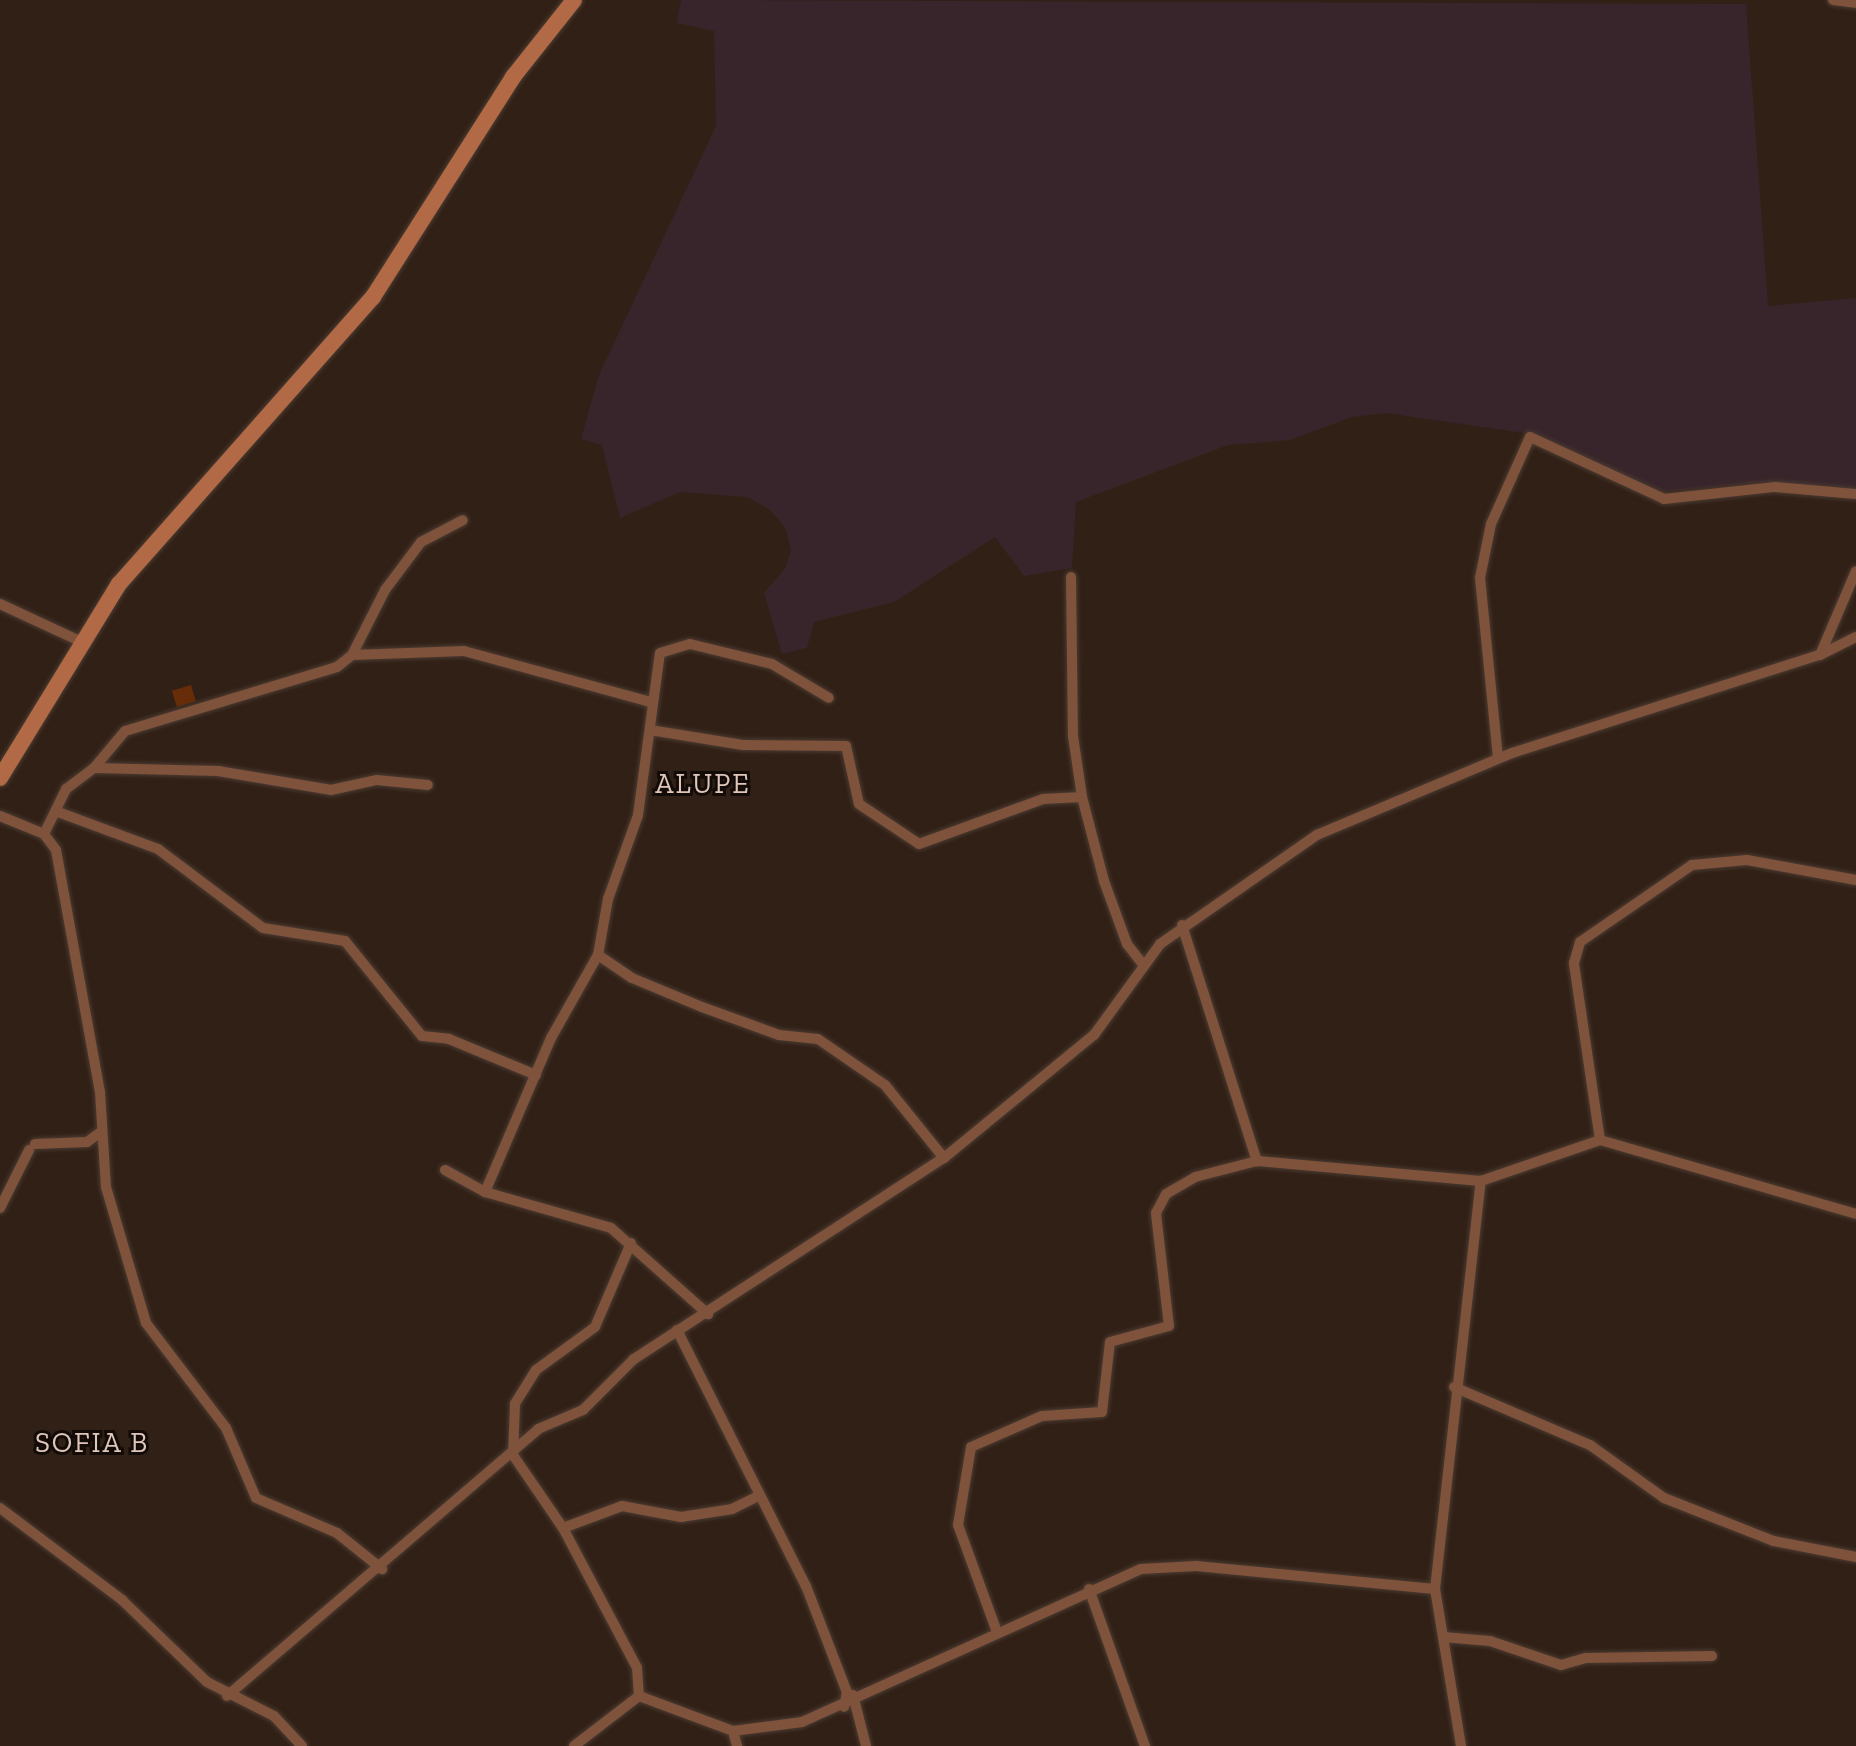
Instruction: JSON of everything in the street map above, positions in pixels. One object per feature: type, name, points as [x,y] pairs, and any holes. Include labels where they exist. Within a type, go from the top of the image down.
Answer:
[{"type":"street","points":[[0,778],[82,642],[161,530],[373,297],[513,77],[574,0]]},
{"type":"street","points":[[1833,0],[1856,3]]},
{"type":"street","points":[[1498,758],[1480,578],[1491,524],[1530,438],[1664,499],[1775,487],[1856,494]]},
{"type":"street","points":[[352,655],[385,590],[421,542],[463,520]]},
{"type":"street","points":[[1820,655],[1856,571]]},
{"type":"street","points":[[1071,577],[1073,736],[1082,797],[1111,901],[1141,962]]},
{"type":"street","points":[[0,604],[82,642]]},
{"type":"street","points":[[227,1696],[382,1569],[513,1455],[538,1429],[583,1410],[634,1359],[677,1330],[708,1314],[944,1158],[1094,1035],[1141,962],[1182,925],[1317,835],[1498,758],[1820,655],[1856,637]]},
{"type":"street","points":[[485,1192],[536,1075],[598,955],[608,899],[638,815],[650,730],[650,702],[660,653],[690,644],[772,664],[829,698]]},
{"type":"street","points":[[44,834],[58,812],[66,789],[94,768],[125,731],[311,679],[352,655],[464,651],[650,702]]},
{"type":"street","points":[[650,730],[743,745],[846,746],[859,804],[919,844],[930,835],[1044,799],[1082,797]]},
{"type":"street","points":[[94,768],[218,771],[331,790],[377,780],[428,785]]},
{"type":"street","points":[[58,812],[158,849],[263,928],[345,941],[422,1036],[449,1039],[536,1075]]},
{"type":"street","points":[[0,816],[44,834],[56,850],[72,923],[102,1153],[146,1323],[226,1428],[256,1498],[337,1533],[382,1569]]},
{"type":"street","points":[[1600,1140],[1574,963],[1580,942],[1692,865],[1746,860],[1856,880]]},
{"type":"street","points":[[1182,925],[1257,1161]]},
{"type":"street","points":[[598,955],[632,978],[702,1007],[779,1035],[818,1039],[885,1085],[944,1158]]},
{"type":"street","points":[[0,1208],[32,1147],[87,1142],[101,1132]]},
{"type":"street","points":[[997,1632],[958,1525],[971,1447],[1042,1416],[1102,1412],[1110,1342],[1169,1325],[1158,1203],[1195,1177],[1257,1161],[1481,1181],[1600,1140],[1856,1214]]},
{"type":"street","points":[[87,1142],[102,1153]]},
{"type":"street","points":[[445,1170],[485,1192],[597,1223],[631,1242],[708,1314]]},
{"type":"street","points":[[1461,1746],[1435,1589],[1454,1387],[1481,1181]]},
{"type":"street","points":[[631,1242],[595,1327],[537,1370],[514,1404],[513,1455],[563,1528],[637,1668],[639,1696]]},
{"type":"street","points":[[677,1330],[806,1586],[852,1695],[866,1746]]},
{"type":"street","points":[[1454,1387],[1590,1446],[1664,1497],[1774,1541],[1856,1557]]},
{"type":"street","points":[[563,1528],[622,1506],[681,1517],[732,1509],[759,1496]]},
{"type":"street","points":[[0,1508],[122,1600],[227,1696],[274,1716],[302,1746]]},
{"type":"street","points":[[639,1696],[733,1731],[802,1722],[844,1707],[852,1695],[1089,1589],[1141,1569],[1196,1566],[1435,1589]]},
{"type":"street","points":[[1089,1589],[1145,1746]]},
{"type":"street","points":[[1443,1637],[1490,1641],[1561,1665],[1586,1658],[1712,1656]]},
{"type":"street","points":[[574,1746],[639,1696]]},
{"type":"street","points":[[733,1731],[737,1746]]},
{"type":"shaded area","points":[[681,0],[1746,4],[1768,306],[1856,298],[1856,490],[1770,482],[1655,492],[1532,434],[1386,413],[1352,417],[1290,440],[1228,445],[1076,502],[1072,568],[1024,576],[995,537],[894,602],[814,622],[807,648],[782,654],[764,593],[786,567],[791,550],[785,527],[769,509],[747,497],[680,492],[620,518],[602,445],[581,439],[599,375],[716,126],[714,31],[677,23]]},
{"type":"building","points":[[191,685],[196,701],[177,707],[172,691]]},
{"type":"district","name":"ALUPE","points":[[703,784]]},
{"type":"district","name":"SOFIA B","points":[[92,1443]]}]
